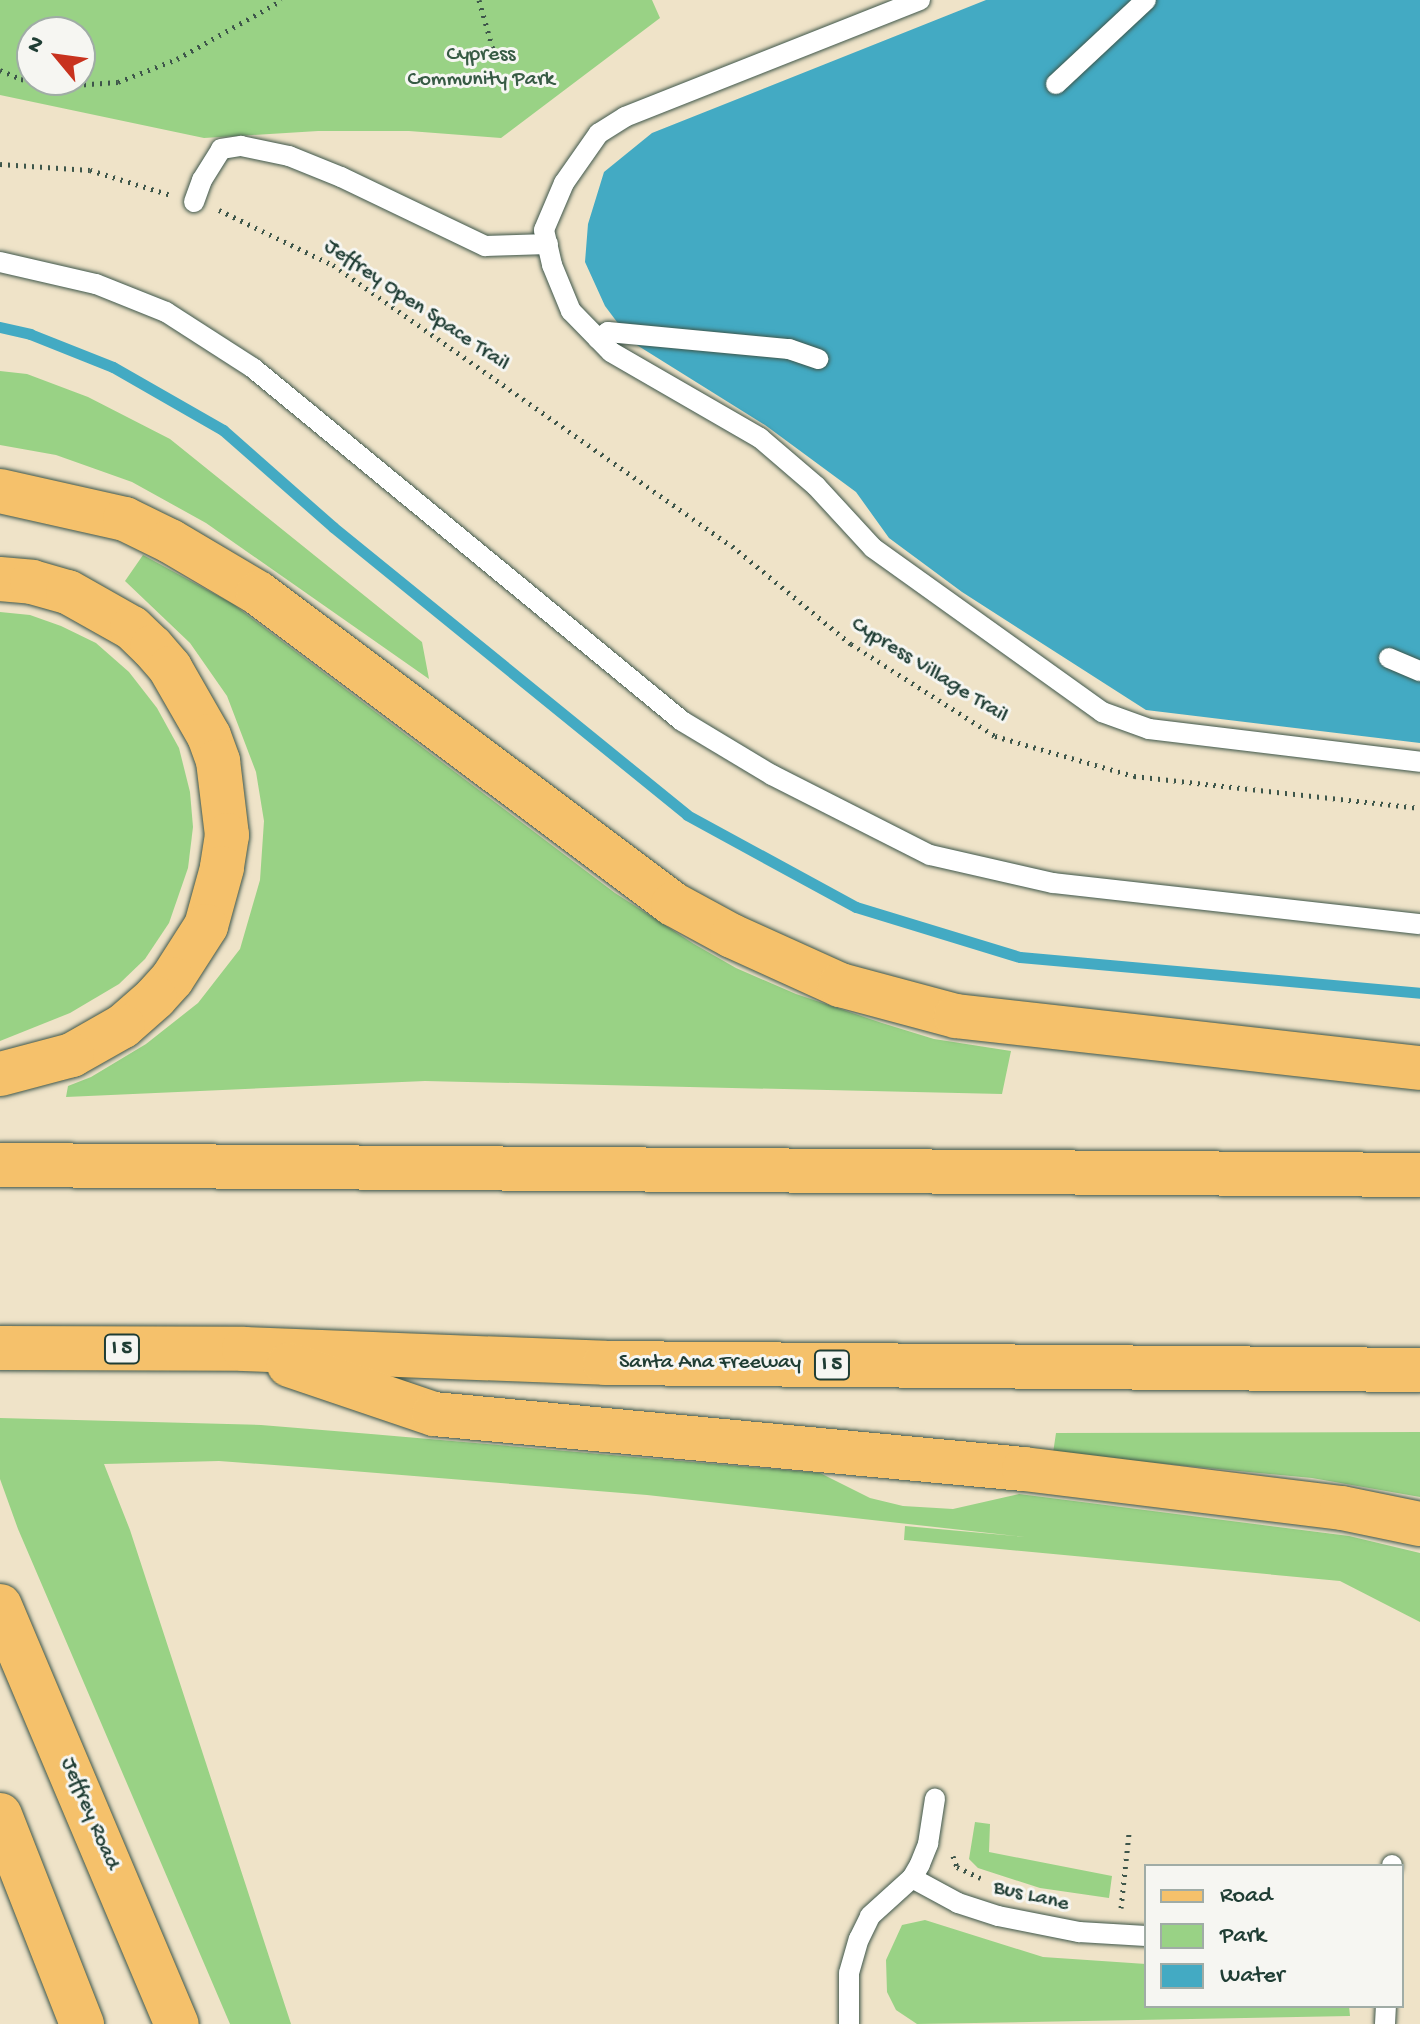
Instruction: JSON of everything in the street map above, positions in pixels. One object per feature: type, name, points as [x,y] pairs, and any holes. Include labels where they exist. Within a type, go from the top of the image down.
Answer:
[{"type":"main road","points":[[0,491],[125,519],[170,541],[258,593],[673,904],[732,936],[840,985],[956,1016],[1420,1068]]},
{"type":"main road","points":[[0,579],[32,582],[68,592],[132,628],[152,647],[170,668],[209,736],[218,761],[227,835],[222,868],[206,926],[172,979],[155,998],[123,1026],[72,1055],[0,1074]]},
{"type":"main road","points":[[0,1165],[1420,1175]]},
{"type":"main road","name":"Santa Ana Freeway","points":[[0,1348],[244,1349],[605,1363],[1420,1370]]},
{"type":"main road","points":[[244,1349],[434,1414],[1024,1469],[1342,1508],[1420,1524]]},
{"type":"main road","name":"Jeffrey Road","points":[[0,1606],[177,2024]]},
{"type":"main road","points":[[0,1815],[82,2024]]},
{"type":"lane","points":[[920,0],[625,117],[599,133],[564,183],[544,230],[571,311],[611,352],[760,438],[816,486],[873,548],[1102,712],[1149,729],[1420,762]]},
{"type":"lane","points":[[1056,84],[1146,0]]},
{"type":"lane","points":[[194,202],[202,180],[221,149],[241,146],[289,156],[341,177],[485,246],[548,244]]},
{"type":"lane","points":[[0,262],[96,284],[166,312],[253,368],[682,721],[772,775],[930,855],[1053,883],[1420,924]]},
{"type":"lane","points":[[598,339],[608,332],[789,349],[818,359]]},
{"type":"lane","points":[[1389,658],[1420,671]]},
{"type":"lane","points":[[849,2024],[849,1973],[859,1939],[870,1916],[912,1878],[928,1844],[935,1799]]},
{"type":"lane","name":"Bus Lane","points":[[912,1878],[958,1903],[1010,1920],[1079,1932],[1144,1936]]},
{"type":"path","points":[[0,70],[21,79],[60,86],[118,82],[177,59],[282,0]]},
{"type":"path","points":[[479,0],[494,53]]},
{"type":"path","name":"Jeffrey Open Space Trail","points":[[0,164],[90,170],[226,212],[333,265],[732,546]]},
{"type":"path","name":"Cypress Village Trail","points":[[732,546],[851,644],[995,736],[1134,776],[1420,808]]},
{"type":"path","points":[[1121,1909],[1129,1833]]},
{"type":"path","points":[[952,1854],[957,1867],[989,1882]]},
{"type":"path","points":[[1107,1907],[1134,1910]]},
{"type":"green space","name":"Cypress Community Park","points":[[0,0],[652,0],[660,18],[501,138],[409,131],[318,131],[204,138],[0,95]]},
{"type":"green space","points":[[0,371],[27,374],[88,397],[170,439],[422,642],[429,679],[206,523],[132,482],[56,455],[0,445]]},
{"type":"green space","points":[[143,555],[233,604],[615,893],[736,968],[796,994],[934,1039],[1011,1051],[1002,1094],[425,1081],[66,1097],[68,1086],[91,1077],[146,1044],[198,1003],[240,949],[260,880],[264,821],[256,772],[227,696],[190,643],[125,581]]},
{"type":"green space","points":[[0,612],[30,615],[61,626],[96,643],[129,672],[157,708],[179,748],[190,792],[193,827],[188,868],[169,923],[145,959],[119,984],[70,1013],[0,1041]]},
{"type":"green space","points":[[0,1418],[261,1425],[820,1473],[870,1498],[903,1506],[953,1509],[1019,1494],[1349,1536],[1420,1553],[1420,1622],[1340,1581],[904,1540],[905,1526],[1025,1537],[647,1495],[315,1468],[219,1461],[104,1464],[130,1530],[291,2024],[230,2024],[18,1529],[0,1479]]},
{"type":"green space","points":[[1420,1432],[1420,1497],[1312,1478],[1053,1453],[1056,1433]]},
{"type":"green space","points":[[975,1822],[990,1824],[989,1852],[1112,1876],[1109,1898],[1040,1888],[978,1868],[969,1859]]},
{"type":"green space","points":[[925,1920],[1043,1957],[1144,1964],[1144,2008],[1349,2008],[1350,2016],[917,2024],[896,2010],[887,1992],[886,1960],[902,1925]]},
{"type":"water","points":[[986,0],[1420,0],[1420,743],[1146,710],[962,592],[889,538],[856,492],[765,425],[632,342],[605,306],[585,262],[588,224],[604,172],[652,133]]},
{"type":"waterway","points":[[0,327],[30,334],[113,367],[223,430],[333,527],[687,815],[856,907],[1020,957],[1420,993]]}]
